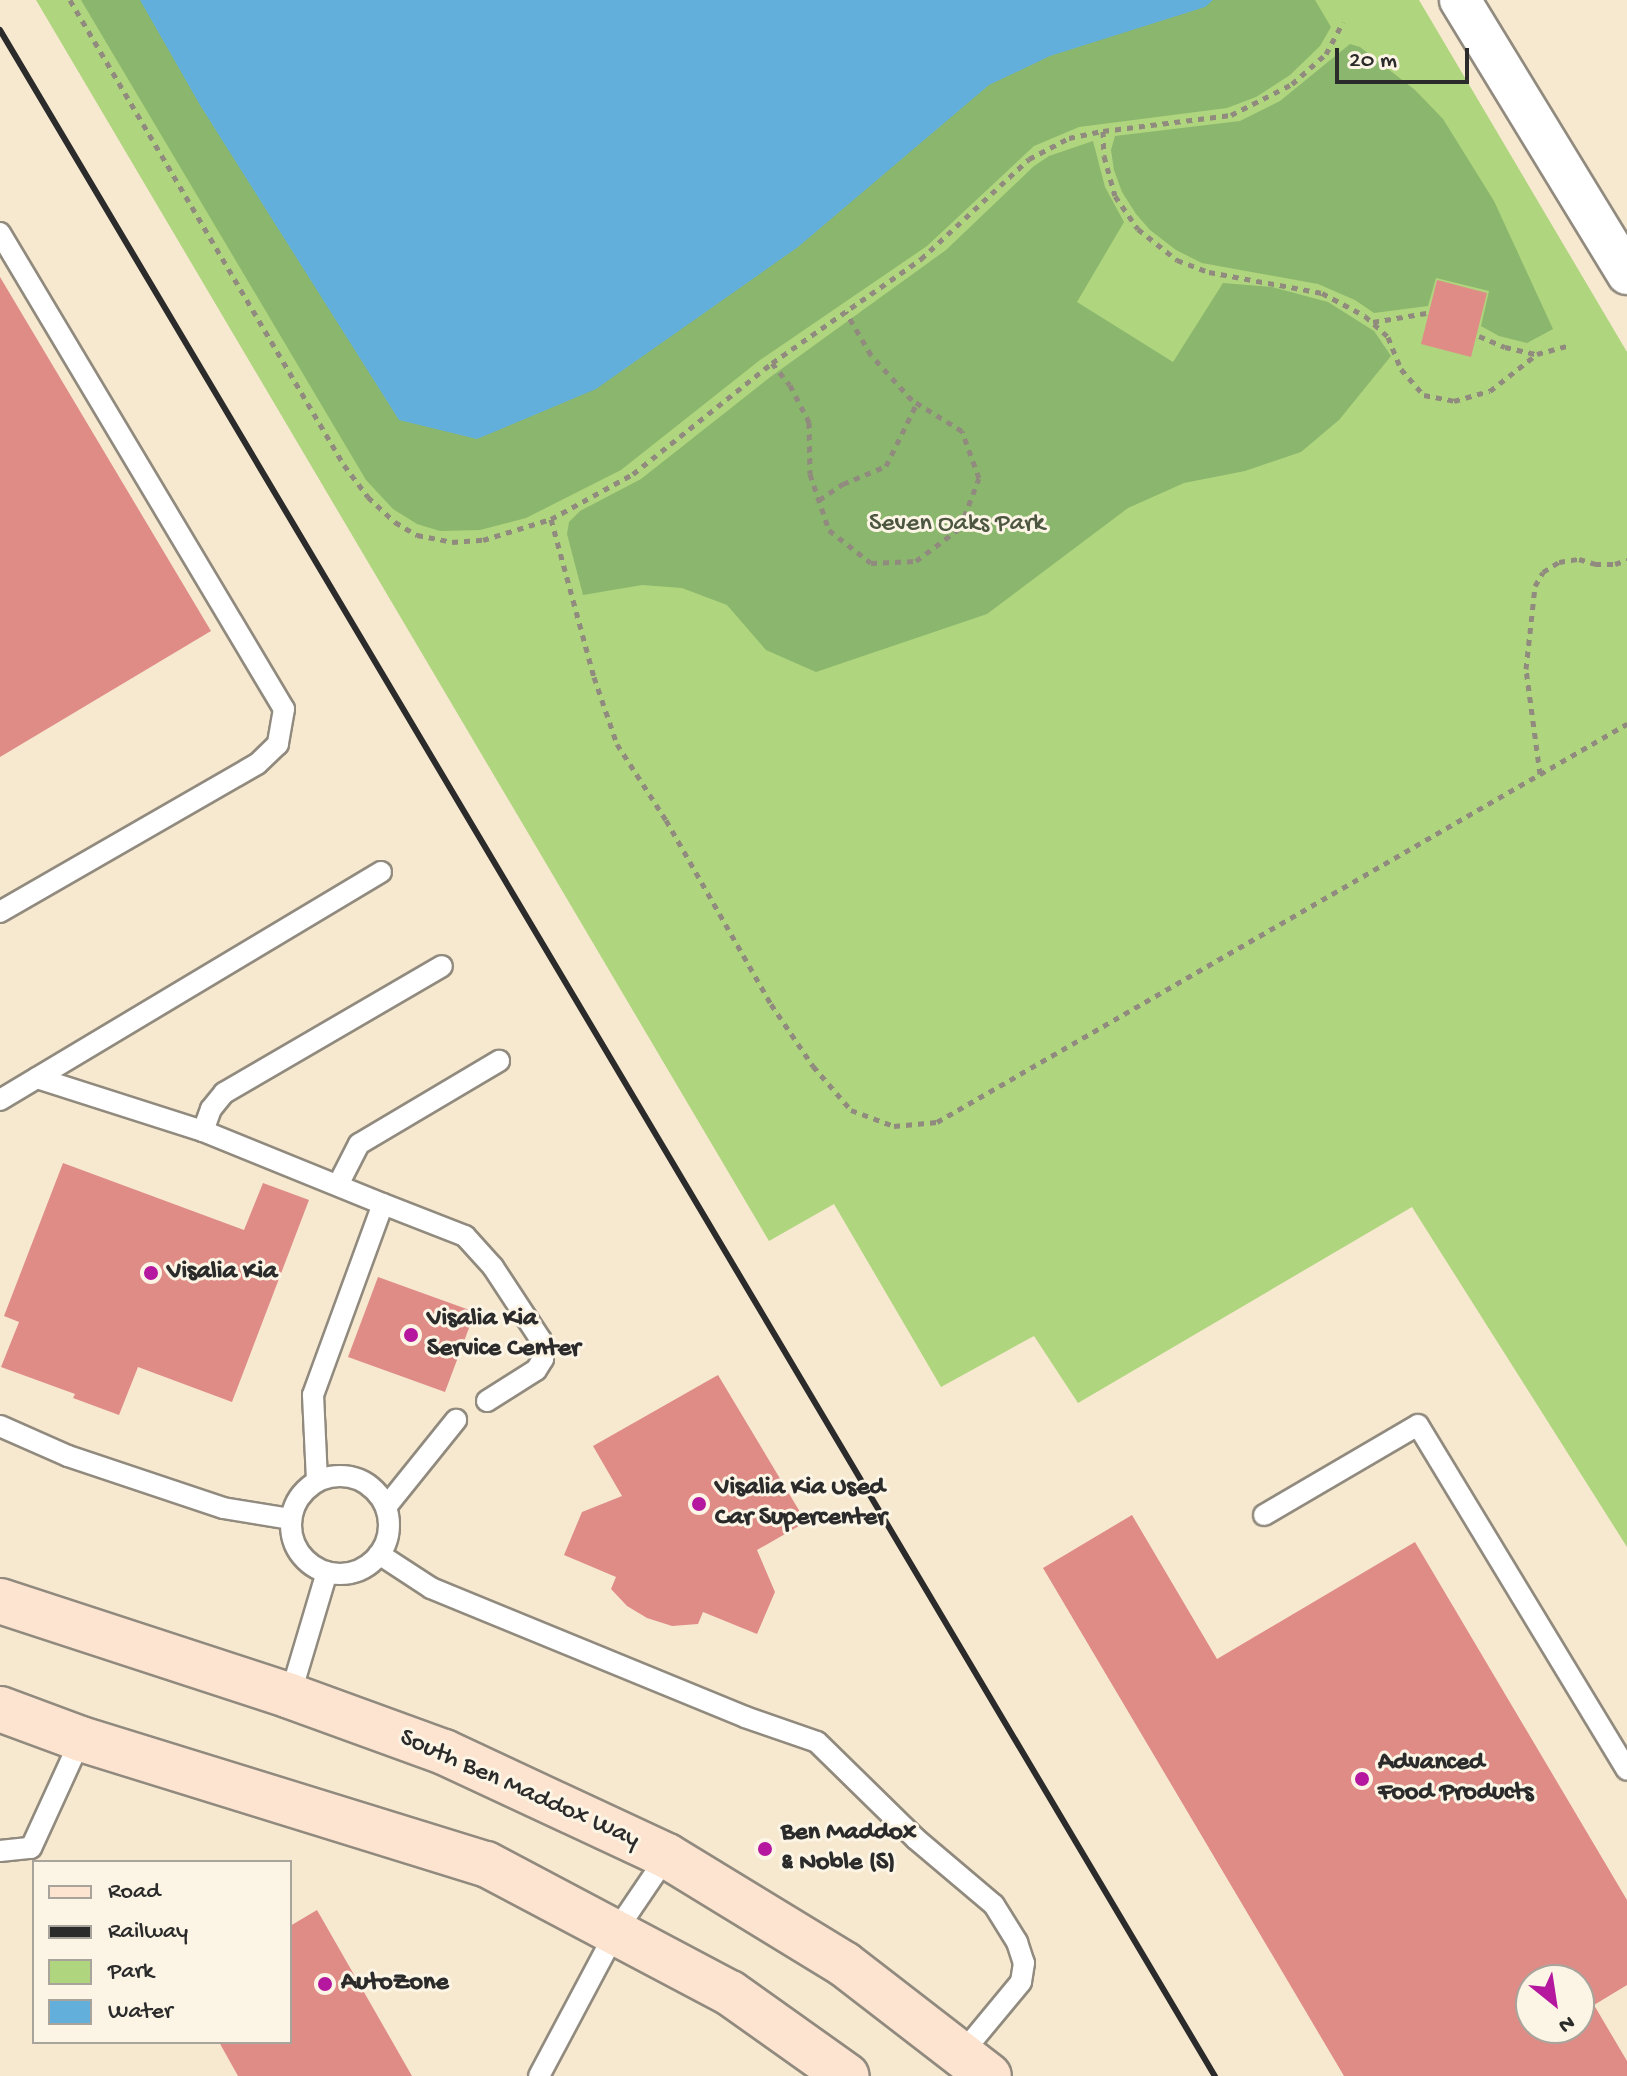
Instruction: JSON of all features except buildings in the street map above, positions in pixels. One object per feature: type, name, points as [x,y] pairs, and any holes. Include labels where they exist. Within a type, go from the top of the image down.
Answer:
[{"type":"main road","name":"South Ben Maddox Way","points":[[0,1601],[290,1696],[444,1752],[667,1856],[844,1964],[975,2064]]},
{"type":"main road","points":[[0,1709],[81,1739],[486,1864],[730,1993],[847,2076]]},
{"type":"street","points":[[1460,0],[1627,274]]},
{"type":"lane","points":[[0,233],[284,709],[278,744],[257,764],[0,912]]},
{"type":"lane","points":[[0,1100],[381,872]]},
{"type":"lane","points":[[203,1131],[211,1109],[224,1093],[442,966]]},
{"type":"lane","points":[[338,1185],[359,1144],[499,1061]]},
{"type":"lane","points":[[37,1078],[203,1131],[465,1236],[493,1267],[541,1340],[543,1359],[536,1370],[487,1401]]},
{"type":"lane","points":[[317,1480],[313,1395],[383,1204]]},
{"type":"lane","points":[[386,1507],[456,1420]]},
{"type":"lane","points":[[1264,1515],[1418,1425],[1627,1770]]},
{"type":"lane","points":[[0,1426],[68,1456],[223,1508],[291,1519]]},
{"type":"lane","points":[[333,1475],[350,1476],[378,1493],[386,1507],[390,1523],[379,1554],[368,1566],[353,1573],[327,1572],[307,1562],[297,1550],[291,1535],[295,1503],[317,1480],[333,1475]]},
{"type":"lane","points":[[379,1554],[431,1588],[745,1717],[817,1742],[916,1839],[994,1905],[1017,1942],[1024,1963],[1021,1982],[975,2064]]},
{"type":"lane","points":[[290,1696],[327,1572]]},
{"type":"lane","points":[[0,1851],[31,1848],[81,1739]]},
{"type":"lane","points":[[539,2076],[616,1931],[667,1856]]},
{"type":"path","points":[[70,0],[344,465],[368,497],[395,522],[417,535],[452,542],[483,540],[551,519],[633,474],[772,363],[921,259],[1029,159],[1069,138],[1231,115],[1292,84],[1326,54],[1343,22]]},
{"type":"path","points":[[1103,131],[1104,156],[1115,196],[1138,229],[1177,260],[1209,272],[1322,293],[1373,322],[1388,337],[1401,369],[1424,395],[1454,401],[1490,391],[1537,354],[1571,345]]},
{"type":"path","points":[[772,363],[790,385],[809,422],[810,474],[829,530],[871,563],[916,561],[960,528],[979,478],[962,431],[917,403],[871,355],[846,312]]},
{"type":"path","points":[[1373,322],[1426,313]]},
{"type":"path","points":[[1479,336],[1505,347],[1537,354]]},
{"type":"path","points":[[819,500],[843,484],[886,466],[917,403]]},
{"type":"path","points":[[551,519],[594,677],[617,744],[666,820],[771,1004],[813,1066],[851,1110],[894,1126],[937,1122],[1627,724]]},
{"type":"path","points":[[1540,774],[1538,736],[1526,669],[1535,586],[1543,572],[1559,562],[1579,559],[1595,564],[1615,564],[1627,560]]},
{"type":"green space","name":"Seven Oaks Park","points":[[36,0],[1419,0],[1627,352],[1627,1547],[1412,1207],[1078,1403],[1034,1336],[941,1387],[834,1204],[769,1241]]},
{"type":"green space","points":[[81,0],[1315,0],[1331,27],[1320,46],[1290,75],[1256,97],[1227,108],[1079,127],[1034,146],[927,246],[760,360],[621,470],[526,518],[480,530],[440,531],[417,524],[393,509],[366,480]]},
{"type":"green space","points":[[1350,44],[1360,47],[1415,90],[1443,119],[1494,201],[1553,329],[1527,343],[1499,336],[1481,326],[1489,291],[1436,278],[1428,306],[1374,313],[1355,300],[1318,284],[1202,263],[1176,250],[1150,230],[1136,214],[1122,192],[1114,170],[1111,150],[1115,136],[1240,121],[1280,101]]},
{"type":"green space","points":[[1093,141],[1105,187],[1124,222],[1077,302],[1173,362],[1223,283],[1272,287],[1328,302],[1374,331],[1391,356],[1339,420],[1301,452],[1245,471],[1184,483],[1128,508],[987,614],[816,672],[766,650],[727,605],[682,588],[642,585],[583,595],[567,534],[569,522],[580,511],[641,479],[769,378],[946,250],[1034,166],[1049,156]]},
{"type":"water","points":[[140,0],[1213,0],[1205,7],[1050,56],[989,85],[798,247],[596,389],[477,439],[399,420],[200,105]]},
{"type":"railway","points":[[0,30],[1215,2076]]},
{"type":"place","name":"Visalia Kia","points":[[151,1273]]},
{"type":"place","name":"Visalia Kia Service Center","points":[[411,1335]]},
{"type":"place","name":"Visalia Kia Used Car Supercenter","points":[[699,1504]]},
{"type":"place","name":"Advanced Food Products","points":[[1362,1779]]},
{"type":"place","name":"Ben Maddox & Noble (S)","points":[[765,1849]]},
{"type":"place","name":"AutoZone","points":[[325,1984]]}]
